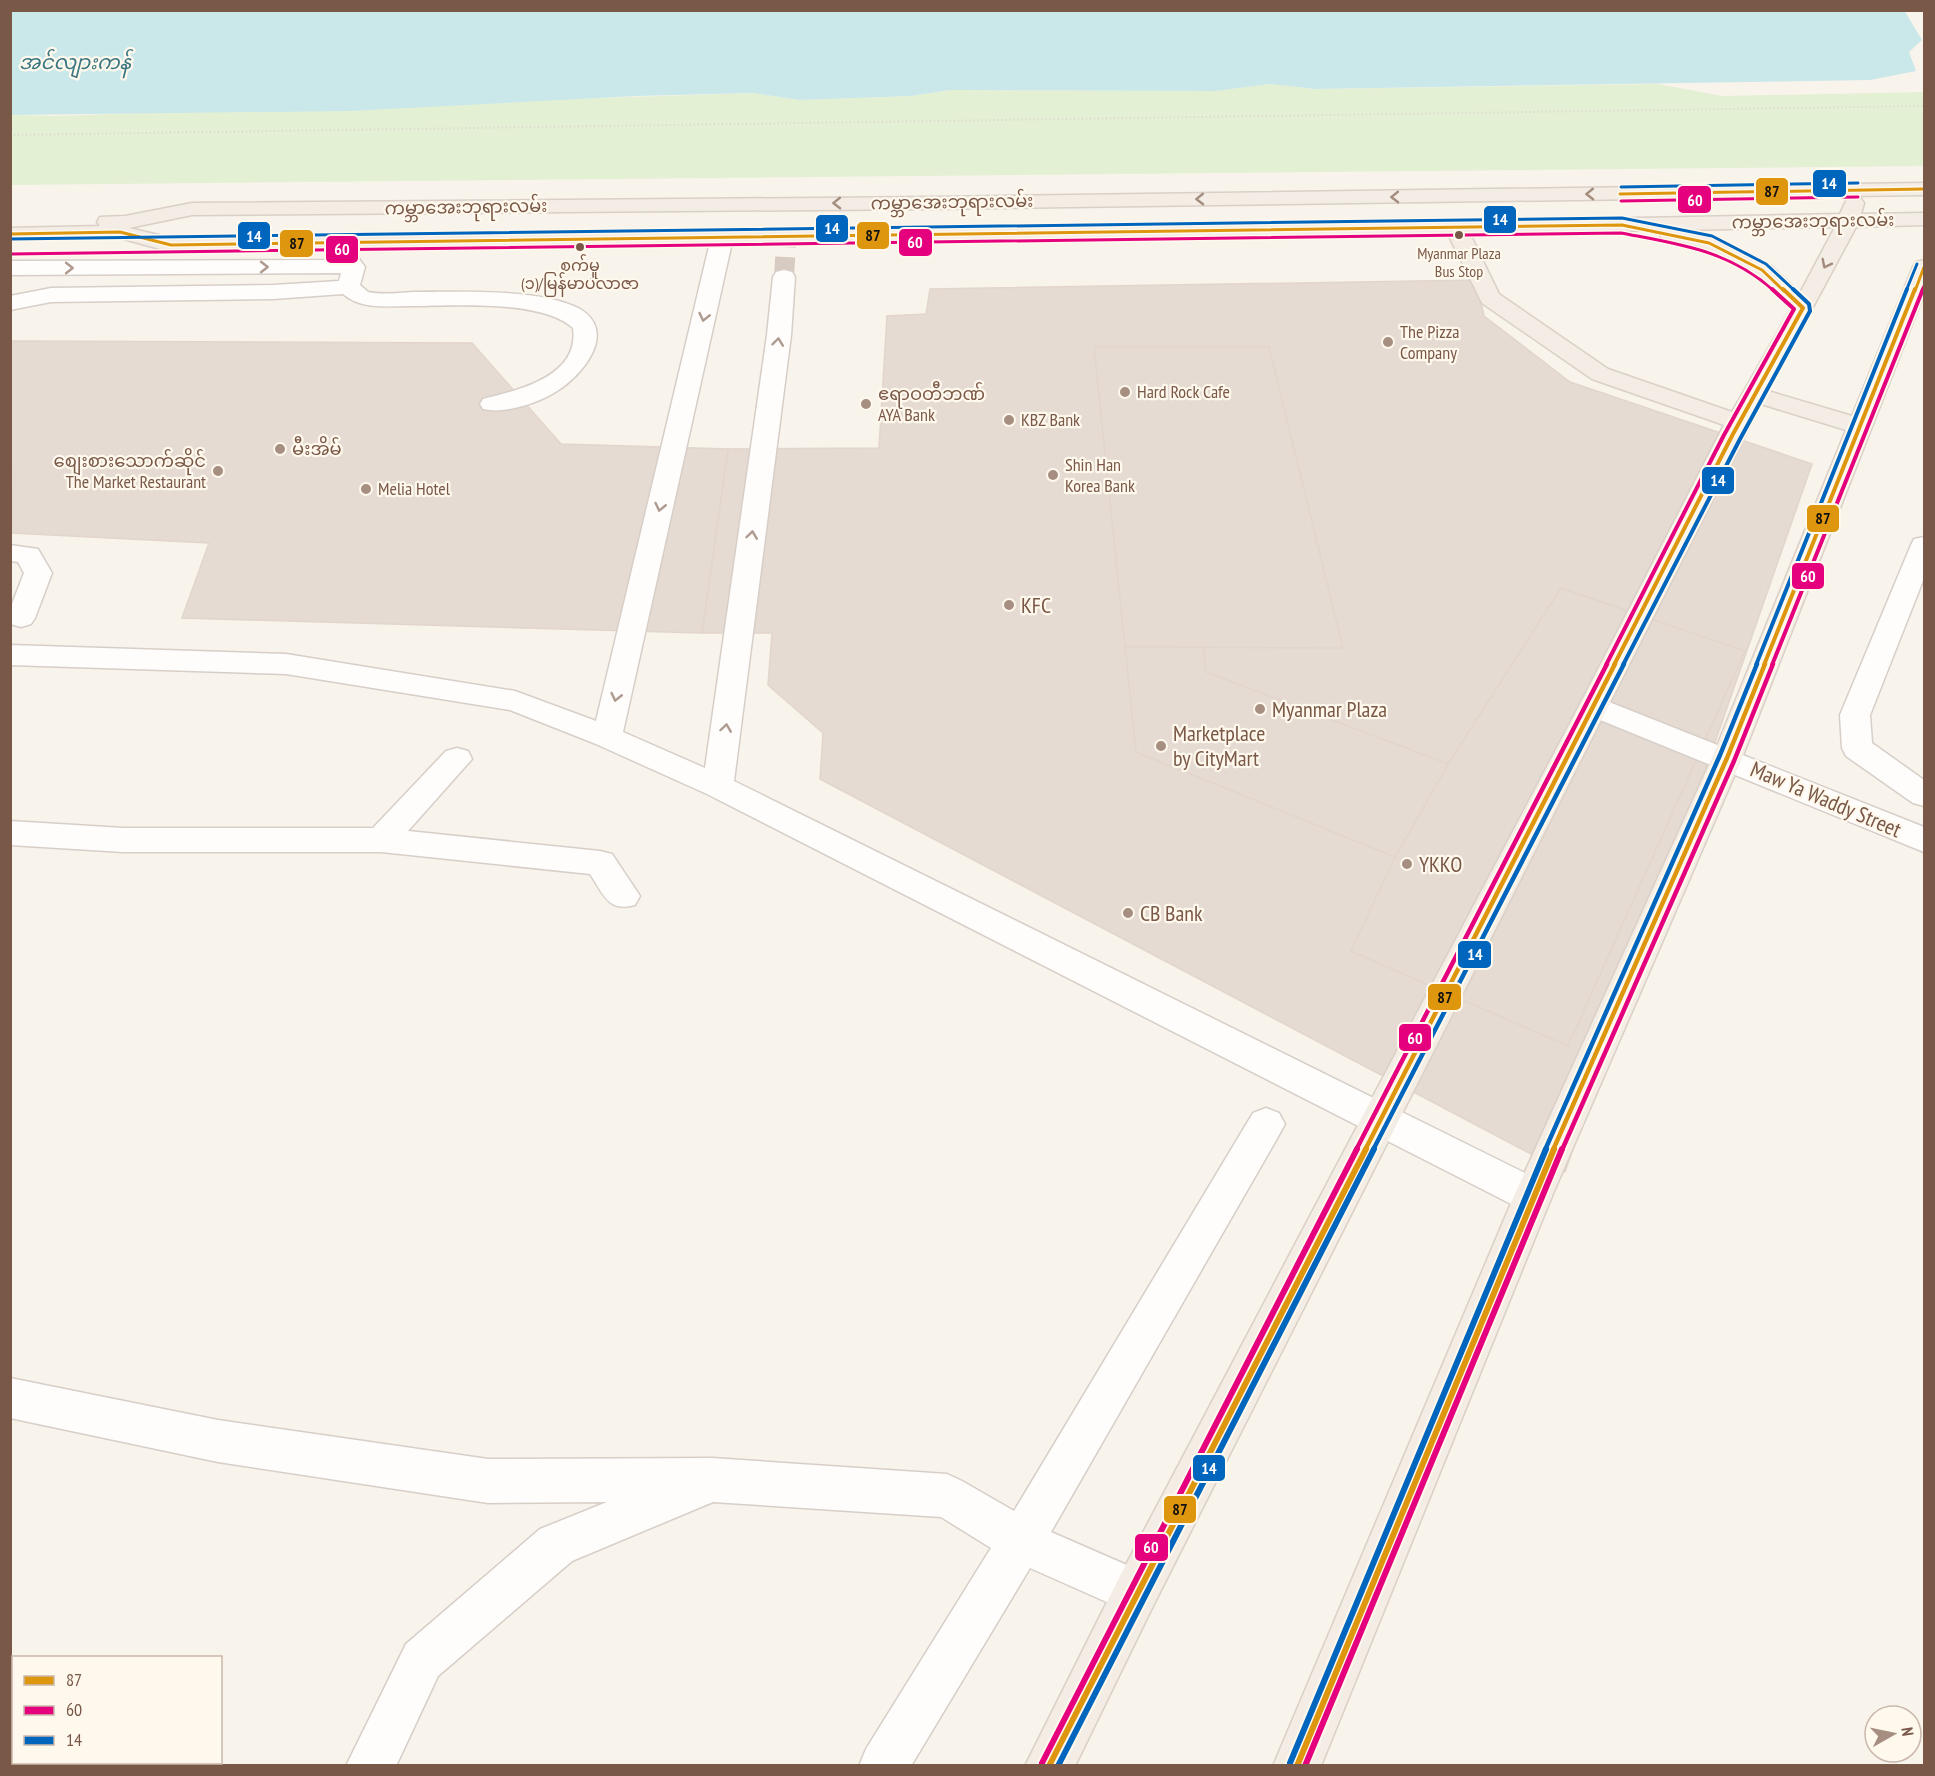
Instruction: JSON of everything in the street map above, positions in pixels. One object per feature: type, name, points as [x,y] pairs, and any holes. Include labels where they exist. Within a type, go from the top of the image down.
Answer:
[{"type":"main road","name":"ကမ္ဘာအေးဘုရားလမ်း","points":[[10,224],[125,222],[192,209],[932,203],[1924,189]]},
{"type":"main road","points":[[1049,1766],[1136,1592],[1746,408],[1803,308],[1849,220],[1858,190]]},
{"type":"main road","points":[[90,211],[192,209]]},
{"type":"main road","name":"ကမ္ဘာအေးဘုရားလမ်း","points":[[10,234],[120,232],[171,245],[336,243],[720,246],[787,240],[1924,219]]},
{"type":"main road","points":[[1622,225],[1709,243],[1762,270],[1803,308]]},
{"type":"main road","points":[[1456,228],[1490,298],[1600,374],[1746,408],[1861,427]]},
{"type":"main road","points":[[10,247],[171,245]]},
{"type":"main road","points":[[1297,1766],[1533,1196],[1727,758],[1924,267]]},
{"type":"street","points":[[336,243],[360,297],[374,300],[529,302],[563,311],[582,322],[586,329],[584,349],[556,382],[548,389],[523,398],[492,404]]},
{"type":"street","points":[[607,737],[720,246]]},
{"type":"street","points":[[10,268],[351,277]]},
{"type":"street","points":[[10,303],[51,296],[273,292],[351,277]]},
{"type":"street","points":[[718,786],[779,335],[784,277]]},
{"type":"street","points":[[1924,545],[1855,715],[1857,748],[1924,795]]},
{"type":"street","points":[[10,554],[28,555],[38,573],[21,618]]},
{"type":"street","points":[[10,655],[286,664],[515,701],[607,737],[718,786],[1533,1196]]},
{"type":"street","name":"Maw Ya Waddy Street","points":[[1594,706],[1727,758],[1924,840]]},
{"type":"street","points":[[381,840],[457,759]]},
{"type":"street","points":[[10,833],[123,840],[381,840],[600,863],[622,896]]},
{"type":"street","points":[[883,1766],[1021,1541],[1266,1124]]},
{"type":"street","points":[[10,1398],[218,1441],[488,1480],[712,1480],[947,1496],[1021,1541],[1136,1592]]},
{"type":"street","points":[[370,1766],[422,1660],[556,1545],[712,1480]]},
{"type":"path","points":[[10,135],[1924,106]]},
{"type":"green space","points":[[1270,84],[1315,89],[1658,84],[1722,96],[1924,92],[1924,166],[11,185],[11,115],[53,116],[753,93],[799,100],[911,96],[950,90],[1216,91]]},
{"type":"water","name":"အင်လျားကန်","points":[[35,10],[1904,10],[1922,40],[1909,52],[1916,71],[1870,80],[1315,89],[1270,84],[1216,91],[950,90],[911,96],[799,100],[753,93],[637,96],[350,111],[11,115],[11,12]]},
{"type":"building","name":"Myanmar Plaza","points":[[1476,280],[1484,316],[1570,382],[1812,464],[1565,1172],[820,779],[823,733],[768,685],[772,633],[702,633],[728,449],[879,448],[887,316],[926,314],[930,289]]},
{"type":"building","name":"Melia Hotel","points":[[10,341],[472,343],[561,444],[728,449],[702,633],[182,618],[209,543],[12,533]]},
{"type":"building","points":[[1094,347],[1269,347],[1343,648],[1125,647]]},
{"type":"building","points":[[1561,588],[1745,651],[1568,1046],[1351,951],[1395,857],[1448,764]]},
{"type":"building","points":[[1125,647],[1203,647],[1206,672],[1448,764],[1395,857],[1136,752]]},
{"type":"tunnel","points":[[784,277],[786,243]]},
{"type":"transit line","name":"14","points":[[1621,187],[1858,183]]},
{"type":"transit line","name":"87","points":[[1620,194],[1924,189]]},
{"type":"transit line","name":"60","points":[[1621,201],[1858,197]]},
{"type":"transit line","name":"14","points":[[10,239],[1622,218],[1712,236],[1766,264],[1809,304],[1810,311],[1706,504],[1058,1766]]},
{"type":"transit line","name":"87","points":[[10,234],[120,232],[171,245],[1622,225],[1709,243],[1762,270],[1803,308],[1733,434],[1049,1766]]},
{"type":"transit line","name":"60","points":[[10,254],[1621,233],[1706,250],[1758,276],[1794,309],[1690,499],[1528,820],[1042,1763]]},
{"type":"transit line","name":"14","points":[[1290,1763],[1526,1193],[1720,755],[1917,264]]},
{"type":"transit line","name":"87","points":[[1297,1766],[1533,1196],[1727,758],[1924,267]]},
{"type":"transit line","name":"60","points":[[1305,1766],[1540,1199],[1734,761],[1924,286]]},
{"type":"place","name":"Myanmar Plaza Bus Stop","points":[[1459,235]]},
{"type":"place","name":"စက်မှု (၁)/မြန်မာပလာဇာ","points":[[580,247]]},
{"type":"place","name":"The Pizza Company","points":[[1388,342]]},
{"type":"place","name":"Hard Rock Cafe","points":[[1125,392]]},
{"type":"place","name":"ဧရာဝတီဘဏ် AYA Bank","points":[[866,404]]},
{"type":"place","name":"KBZ Bank","points":[[1009,420]]},
{"type":"place","name":"မီးအိမ်","points":[[280,449]]},
{"type":"place","name":"စျေးစားသောက်ဆိုင် The Market Restaurant","points":[[218,471]]},
{"type":"place","name":"Shin Han Korea Bank","points":[[1053,475]]},
{"type":"place","name":"Melia Hotel","points":[[366,489]]},
{"type":"place","name":"KFC","points":[[1009,605]]},
{"type":"place","name":"Myanmar Plaza","points":[[1260,709]]},
{"type":"place","name":"Marketplace by CityMart","points":[[1161,746]]},
{"type":"place","name":"YKKO","points":[[1407,864]]},
{"type":"place","name":"CB Bank","points":[[1128,913]]}]
